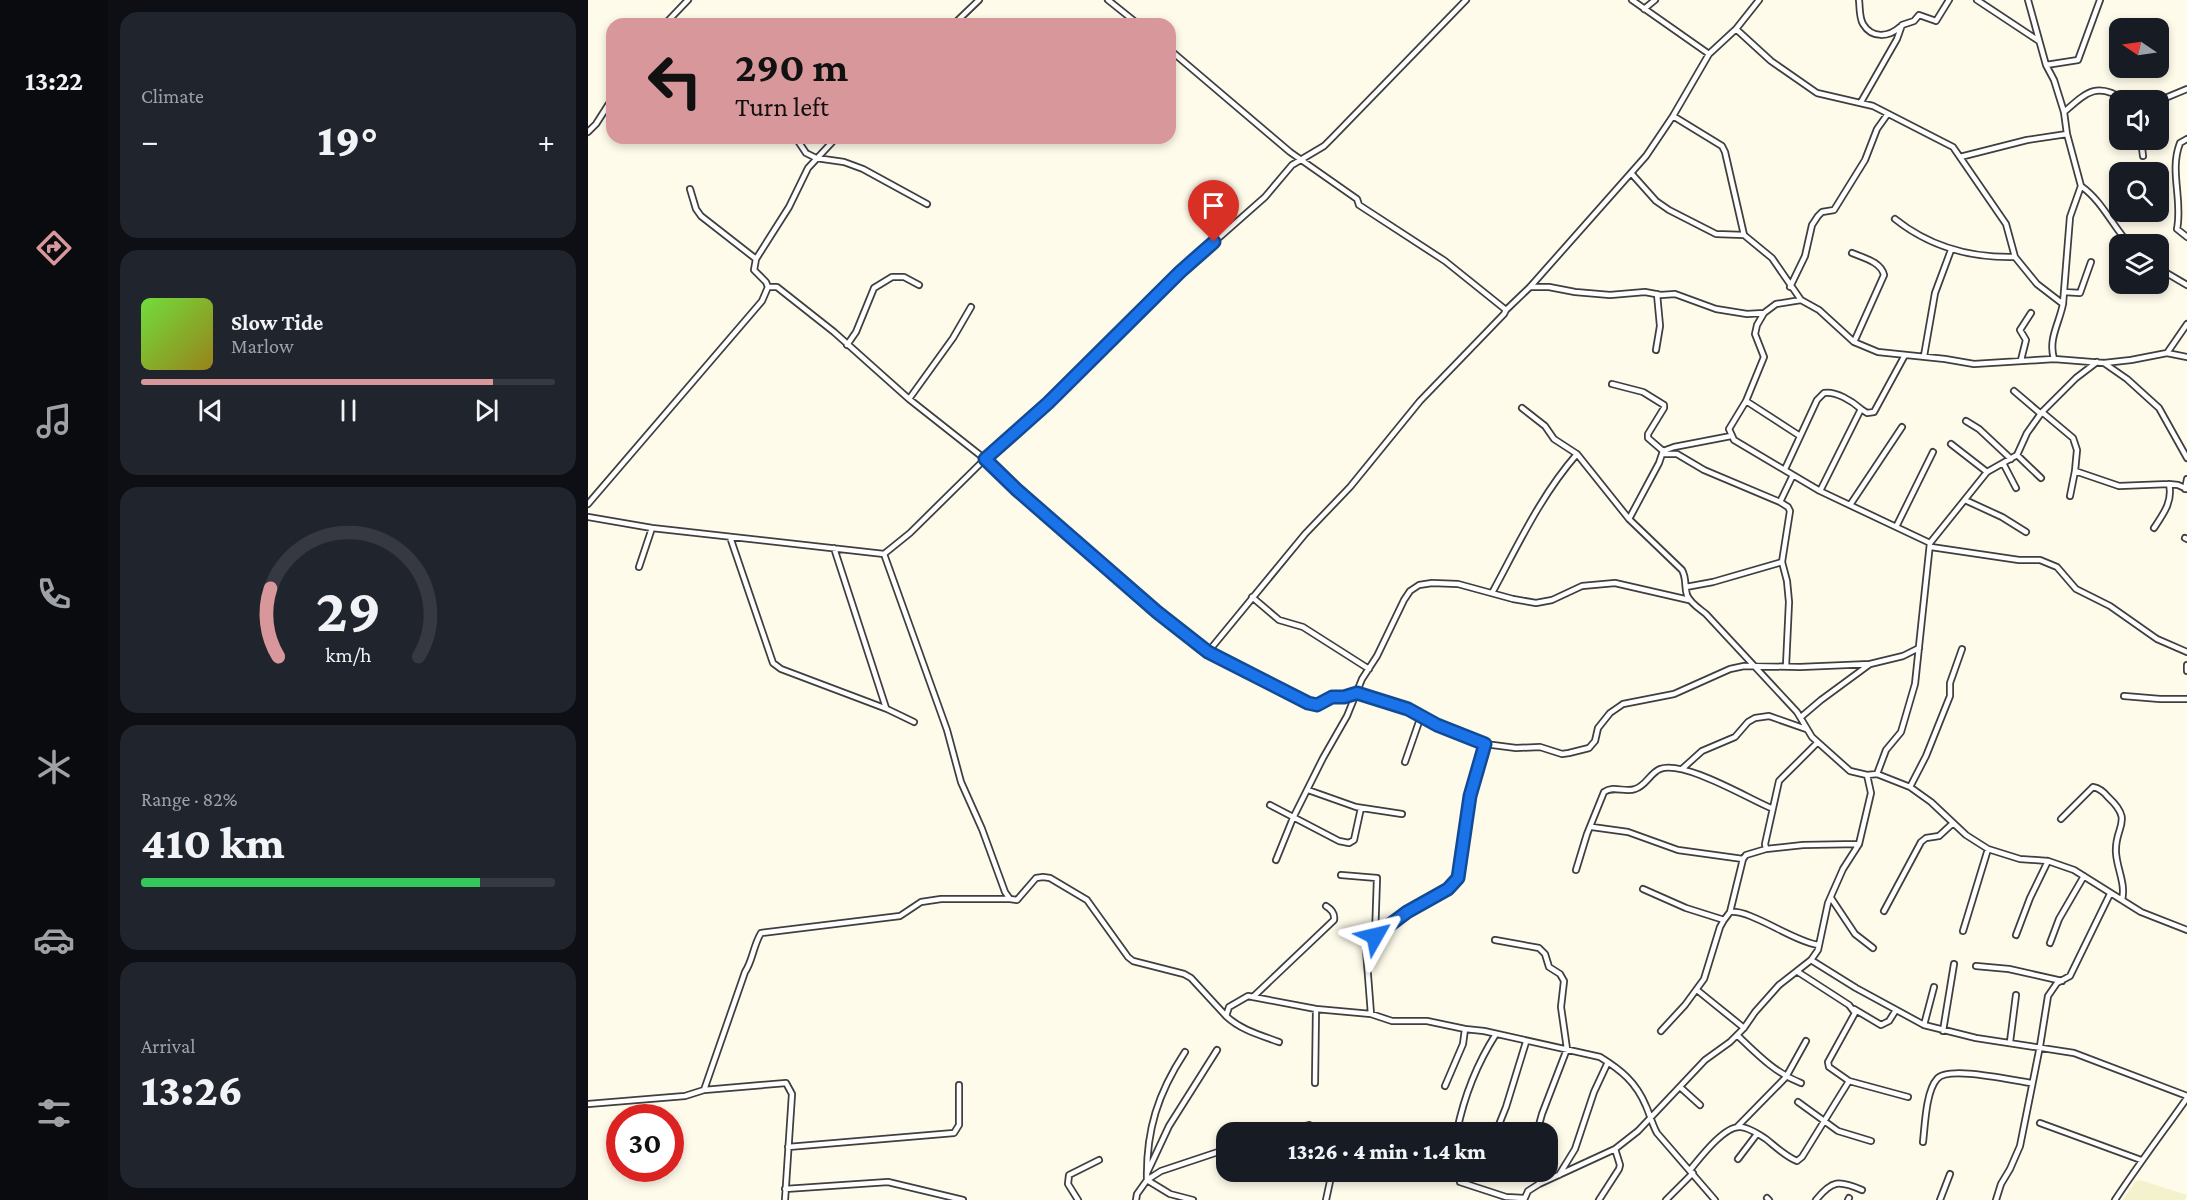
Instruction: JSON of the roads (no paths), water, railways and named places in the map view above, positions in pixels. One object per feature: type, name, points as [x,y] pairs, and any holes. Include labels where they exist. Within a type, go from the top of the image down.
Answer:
[{"type":"street","points":[[671,18],[688,0]]},
{"type":"street","points":[[960,18],[979,0]]},
{"type":"street","points":[[1108,0],[1130,18]]},
{"type":"street","points":[[588,517],[652,528],[884,554],[1048,403],[1180,272],[1265,197],[1292,165],[1324,146],[1466,0]]},
{"type":"street","points":[[1632,0],[1709,54]]},
{"type":"street","points":[[1644,9],[1655,0]]},
{"type":"street","points":[[1208,652],[1305,534],[1350,488],[1420,401],[1504,314],[1506,309],[1530,287],[1646,156],[1673,116],[1709,54],[1736,29],[1759,0]]},
{"type":"street","points":[[1859,0],[1863,24],[1876,34],[1887,36],[1893,34],[1902,25],[1914,21],[1919,15],[1936,21],[1949,0]]},
{"type":"street","points":[[1977,0],[2039,41]]},
{"type":"street","points":[[2028,0],[2046,65],[2054,80],[2064,112],[2067,134],[2081,186],[2070,216],[2064,292],[2060,318],[2052,342],[2054,359]]},
{"type":"street","points":[[2046,65],[2078,60],[2100,0]]},
{"type":"street","points":[[1861,102],[1897,39],[1902,25]]},
{"type":"street","points":[[1736,29],[1771,61],[1817,93],[1831,98],[1861,102],[1953,147],[2006,225],[2014,257],[2037,284],[2062,304]]},
{"type":"street","points":[[1176,55],[1302,159],[1357,199],[1359,205],[1445,261],[1506,309]]},
{"type":"street","points":[[2169,96],[2187,89]]},
{"type":"street","points":[[2064,112],[2086,92],[2092,90],[2109,93]]},
{"type":"street","points":[[588,132],[606,108]]},
{"type":"street","points":[[1790,287],[1805,256],[1812,225],[1822,212],[1834,210],[1845,194],[1865,160],[1877,129],[1887,115]]},
{"type":"street","points":[[1673,116],[1722,146],[1744,235]]},
{"type":"street","points":[[1960,157],[2027,140],[2067,134]]},
{"type":"street","points":[[2187,139],[2180,143],[2176,170],[2180,210],[2177,229],[2187,237]]},
{"type":"street","points":[[800,144],[806,153],[816,158],[844,162],[863,169],[927,204]]},
{"type":"street","points":[[588,504],[762,301],[768,287],[754,270],[756,259],[789,207],[808,168],[830,144]]},
{"type":"street","points":[[2142,150],[2143,156]]},
{"type":"street","points":[[1630,173],[1656,201],[1669,210],[1716,234],[1744,235],[1772,258],[1801,300],[1819,310],[1854,342],[1878,352],[1974,364],[2054,359],[2104,363],[2167,353],[2187,357]]},
{"type":"street","points":[[2081,186],[2094,196],[2121,234]]},
{"type":"street","points":[[690,189],[696,209],[701,216],[756,259]]},
{"type":"street","points":[[1895,219],[1912,232],[1951,250],[1990,258],[2014,257]]},
{"type":"street","points":[[1924,356],[1935,293],[1951,250]]},
{"type":"street","points":[[1852,252],[1876,264],[1884,271],[1854,342]]},
{"type":"street","points":[[2064,292],[2080,293],[2091,262]]},
{"type":"street","points":[[2169,274],[2187,285]]},
{"type":"street","points":[[847,345],[856,332],[874,288],[892,277],[904,277],[919,285]]},
{"type":"street","points":[[768,287],[777,287],[834,332],[909,399],[985,459],[1017,490],[1157,612],[1208,652],[1308,703],[1317,705],[1332,697],[1344,697],[1357,693],[1408,709],[1437,725],[1485,744],[1516,748],[1540,747],[1562,754],[1589,748],[1595,741],[1598,728],[1610,713],[1623,704],[1674,694],[1730,669],[1744,666],[1870,664],[1903,656],[1919,648]]},
{"type":"street","points":[[1530,287],[1549,287],[1610,296],[1645,292],[1675,294],[1716,309],[1746,314],[1764,313]]},
{"type":"street","points":[[1656,350],[1660,326],[1657,294]]},
{"type":"street","points":[[1731,436],[1729,429],[1746,401],[1764,357],[1755,334],[1757,325],[1764,313],[1776,304],[1801,300]]},
{"type":"street","points":[[909,399],[944,352],[971,307]]},
{"type":"street","points":[[2021,360],[2026,340],[2019,330],[2031,313]]},
{"type":"street","points":[[2167,353],[2187,324]]},
{"type":"street","points":[[1785,469],[1817,400],[1824,393],[1831,393],[1854,403],[1867,413],[1874,412],[1905,355]]},
{"type":"street","points":[[1877,774],[1886,750],[1899,737],[1916,684],[1930,545],[1987,472],[2017,455],[2028,433],[2042,413],[2076,378],[2097,362]]},
{"type":"street","points":[[2104,363],[2127,379],[2159,408],[2187,458]]},
{"type":"street","points":[[1612,384],[1643,392],[1664,405],[1648,434],[1648,438],[1663,453],[1677,454],[1704,470],[1788,507],[1790,511],[1782,562],[1789,602],[1786,666]]},
{"type":"street","points":[[2014,391],[2076,443],[2075,471],[2070,496]]},
{"type":"street","points":[[1746,401],[1800,436]]},
{"type":"street","points":[[1522,408],[1545,426],[1554,439],[1576,454],[1629,519],[1682,570],[1687,581],[1686,587],[1690,600],[1801,717],[1817,743],[1850,771],[1867,775],[1877,774],[1910,787],[1931,802],[1952,824],[1988,849],[2020,859],[2048,861],[2084,876],[2110,894],[2157,920],[2186,928]]},
{"type":"street","points":[[1820,491],[1862,409]]},
{"type":"street","points":[[1966,422],[1979,429],[2011,459]]},
{"type":"street","points":[[1850,506],[1902,427]]},
{"type":"street","points":[[1629,519],[1663,453],[1674,447],[1731,436],[1820,491],[1930,545],[2019,560],[2040,560],[2057,567],[2076,589],[2118,611],[2157,639],[2187,652]]},
{"type":"street","points":[[1951,444],[1987,472]]},
{"type":"street","points":[[1896,527],[1933,452]]},
{"type":"street","points":[[1492,593],[1521,535],[1543,499],[1576,454]]},
{"type":"street","points":[[2017,455],[2041,478]]},
{"type":"street","points":[[2003,463],[2016,488]]},
{"type":"street","points":[[2075,471],[2119,486],[2169,484],[2186,489],[2187,478]]},
{"type":"street","points":[[1780,502],[1793,475]]},
{"type":"street","points":[[2154,528],[2171,495],[2169,484]]},
{"type":"street","points":[[1965,500],[2026,532]]},
{"type":"street","points":[[639,567],[652,528]]},
{"type":"street","points":[[730,537],[773,663],[781,669],[914,722]]},
{"type":"street","points":[[834,548],[886,709]]},
{"type":"street","points":[[884,554],[947,730],[961,782],[982,829],[1005,892],[1010,899]]},
{"type":"street","points":[[1686,587],[1713,582],[1782,562]]},
{"type":"street","points":[[1276,860],[1293,818],[1328,748],[1347,716],[1362,679],[1404,600],[1410,591],[1419,585],[1458,584],[1524,601],[1545,602],[1582,586],[1615,583],[1690,600]]},
{"type":"street","points":[[1252,597],[1279,621],[1303,627],[1369,669]]},
{"type":"street","points":[[1910,787],[1922,766],[1950,696],[1950,683],[1962,649]]},
{"type":"street","points":[[1801,717],[1870,664]]},
{"type":"street","points":[[2187,665],[2187,671]]},
{"type":"street","points":[[2124,696],[2187,699]]},
{"type":"street","points":[[1405,762],[1421,716]]},
{"type":"street","points":[[1682,769],[1702,751],[1735,736],[1755,718],[1768,717],[1807,730]]},
{"type":"street","points":[[1766,849],[1772,808],[1781,777],[1817,743]]},
{"type":"street","points":[[1371,1014],[1367,944],[1407,912],[1448,889],[1458,878],[1470,796],[1485,744]]},
{"type":"street","points":[[1576,870],[1587,834],[1607,790],[1635,789],[1660,769],[1671,767],[1698,774],[1772,808]]},
{"type":"street","points":[[1460,1182],[1506,1197],[1524,1199],[1528,1191],[1539,1184],[1615,1149],[1650,1120],[1705,1060],[1744,1028],[1779,985],[1811,960],[1820,945],[1824,914],[1843,869],[1859,844],[1871,793],[1867,775]]},
{"type":"street","points":[[2061,819],[2093,787],[2097,787],[2114,802],[2123,819],[2116,849],[2124,891],[2122,900]]},
{"type":"street","points":[[1308,790],[1338,802],[1402,814]]},
{"type":"street","points":[[1270,805],[1339,841],[1349,843],[1354,840],[1362,808]]},
{"type":"street","points":[[1884,911],[1921,842],[1926,838],[1940,836],[1952,824]]},
{"type":"street","points":[[1592,827],[1628,832],[1678,850],[1743,859]]},
{"type":"street","points":[[1661,1031],[1704,979],[1720,927],[1730,912],[1743,859],[1746,855],[1766,849],[1803,844],[1859,844]]},
{"type":"street","points":[[1963,931],[1988,849]]},
{"type":"street","points":[[2016,935],[2030,898],[2048,861]]},
{"type":"street","points":[[1341,875],[1377,878],[1375,936]]},
{"type":"street","points":[[2050,943],[2059,919],[2084,876]]},
{"type":"street","points":[[704,1090],[745,972],[751,963],[755,944],[761,933],[900,916],[921,902],[941,899],[1017,900],[1036,878],[1050,878],[1087,900],[1133,961],[1184,974],[1191,978],[1234,1024],[1249,1032],[1280,1042]]},
{"type":"street","points":[[1643,889],[1686,908],[1724,920]]},
{"type":"street","points":[[1996,1200],[2001,1184],[2020,1146],[2048,996],[2057,983],[2070,976],[2110,894]]},
{"type":"street","points":[[1831,898],[1856,934],[1873,948]]},
{"type":"street","points":[[1253,997],[1334,920],[1334,916],[1326,906]]},
{"type":"street","points":[[1730,912],[1735,911],[1762,921],[1807,944],[1820,945]]},
{"type":"street","points":[[1495,939],[1539,948],[1545,954],[1549,968],[1564,981],[1561,1007],[1567,1049],[1540,1122]]},
{"type":"street","points":[[1811,960],[1817,966],[1924,1025],[1943,1031],[2040,1046],[2090,1058],[2187,1097],[2115,1200]]},
{"type":"street","points":[[1943,1031],[1954,964]]},
{"type":"street","points":[[1976,966],[2009,969],[2062,981]]},
{"type":"street","points":[[1798,972],[1881,1025],[1889,1022],[1896,1010]]},
{"type":"street","points":[[1924,1025],[1934,987]]},
{"type":"street","points":[[1697,990],[1744,1028]]},
{"type":"street","points":[[2010,1042],[2016,994]]},
{"type":"street","points":[[1226,1016],[1229,1007],[1248,996],[1316,1009],[1371,1014],[1392,1021],[1427,1021],[1600,1057],[1614,1064],[1632,1080],[1657,1133],[1715,1200]]},
{"type":"street","points":[[1315,1083],[1316,1009]]},
{"type":"street","points":[[1854,1009],[1855,1017],[1828,1062],[1829,1067],[1850,1081],[1908,1097]]},
{"type":"street","points":[[1445,1086],[1463,1044],[1465,1029]]},
{"type":"street","points":[[1459,1122],[1468,1093],[1496,1034]]},
{"type":"street","points":[[1737,1035],[1766,1062],[1786,1077],[1801,1083]]},
{"type":"street","points":[[1666,1200],[1713,1144],[1737,1127],[1786,1077],[1806,1041]]},
{"type":"street","points":[[1500,1122],[1526,1042]]},
{"type":"street","points":[[1147,1173],[1169,1126],[1217,1050]]},
{"type":"street","points":[[1147,1180],[1149,1131],[1153,1117],[1170,1075],[1185,1052]]},
{"type":"street","points":[[1559,1175],[1575,1149],[1594,1092],[1608,1062]]},
{"type":"street","points":[[1923,1142],[1932,1090],[1937,1079],[1943,1074],[1963,1074],[2032,1083]]},
{"type":"street","points":[[1737,1127],[1743,1127],[1757,1134],[1797,1161],[1802,1157],[1850,1081]]},
{"type":"street","points":[[588,1104],[685,1096],[704,1090],[786,1083],[792,1094],[785,1200]]},
{"type":"street","points":[[788,1147],[954,1132],[959,1125],[959,1085]]},
{"type":"street","points":[[1680,1087],[1700,1105]]},
{"type":"street","points":[[1798,1102],[1838,1131],[1871,1141]]},
{"type":"street","points":[[2040,1123],[2141,1160]]},
{"type":"street","points":[[1738,1159],[1757,1134]]},
{"type":"street","points":[[1599,1200],[1620,1165],[1615,1149]]},
{"type":"street","points":[[1136,1200],[1147,1180],[1161,1171],[1216,1153]]},
{"type":"street","points":[[1078,1200],[1068,1184],[1069,1175],[1099,1160]]},
{"type":"street","points":[[1940,1200],[1950,1174]]},
{"type":"street","points":[[1147,1180],[1170,1194],[1193,1200]]},
{"type":"street","points":[[785,1189],[888,1182],[963,1200]]},
{"type":"street","points":[[1326,1200],[1330,1182]]},
{"type":"street","points":[[1816,1200],[1826,1188],[1834,1183],[1843,1183],[1862,1190]]}]
